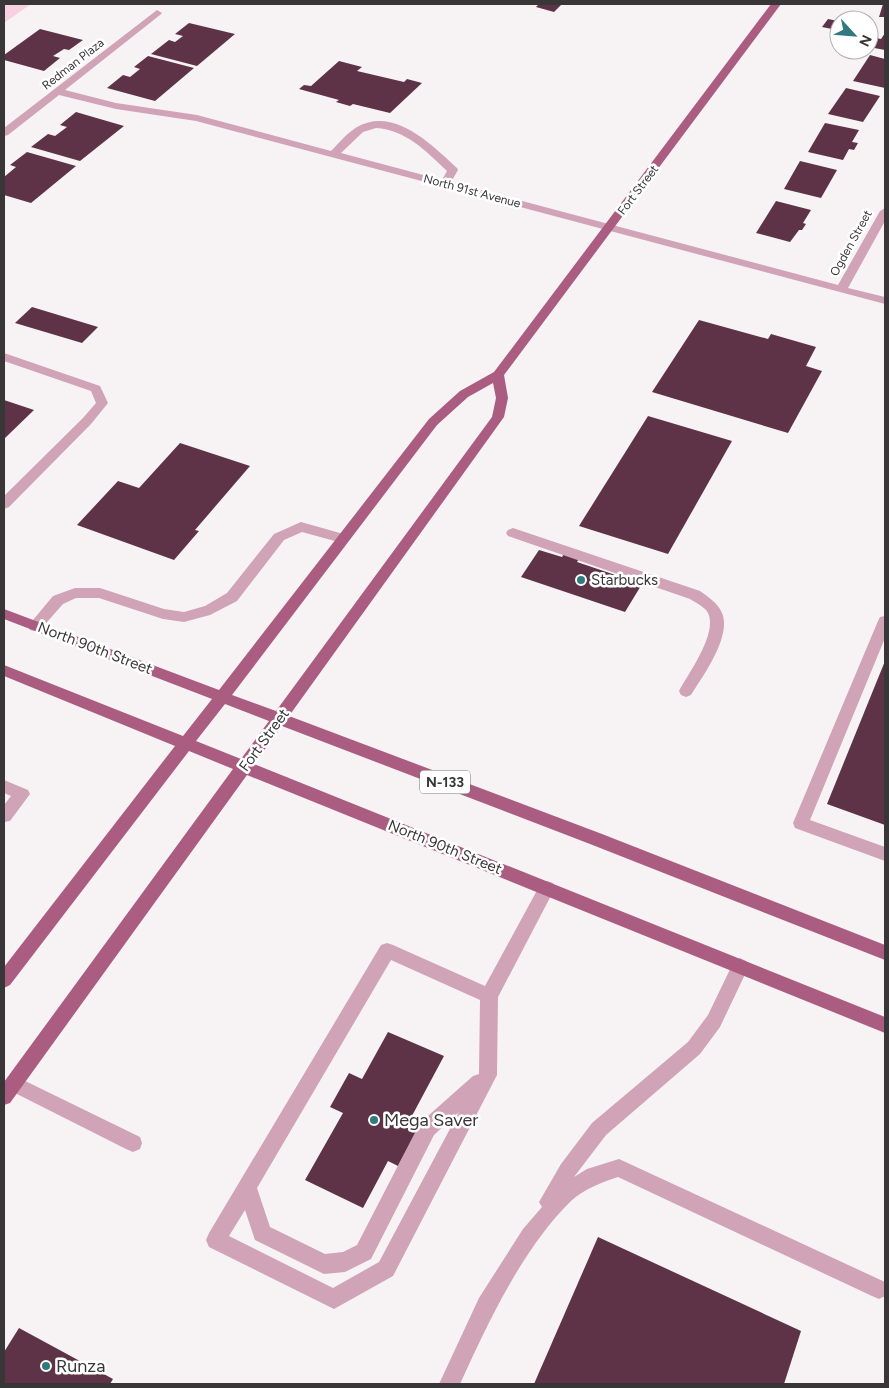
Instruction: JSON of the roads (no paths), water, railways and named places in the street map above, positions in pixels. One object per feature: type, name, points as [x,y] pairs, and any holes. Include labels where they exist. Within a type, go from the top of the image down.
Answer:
[{"type":"main road","name":"Fort Street","points":[[4,980],[433,422],[464,394],[498,375],[776,4]]},
{"type":"main road","name":"Fort Street","points":[[9,1090],[498,417],[502,398],[498,375]]},
{"type":"main road","name":"North 90th Street","points":[[4,614],[596,839],[885,953]]},
{"type":"main road","name":"North 90th Street","points":[[4,670],[885,1025]]},
{"type":"street","name":"Redman Plaza","points":[[4,133],[157,14]]},
{"type":"street","name":"North 91st Avenue","points":[[58,91],[116,106],[198,118],[885,301]]},
{"type":"street","points":[[334,154],[361,129],[373,126],[389,126],[413,134],[453,170],[444,183]]},
{"type":"street","name":"Ogden Street","points":[[842,289],[885,211]]},
{"type":"street","points":[[4,357],[96,389],[102,403],[87,421],[4,504]]},
{"type":"street","points":[[35,626],[58,600],[75,593],[100,593],[163,614],[184,617],[198,614],[232,597],[279,537],[301,527],[342,538]]},
{"type":"street","points":[[513,533],[695,594],[707,604],[715,614],[718,627],[686,692]]},
{"type":"street","points":[[885,621],[802,823],[885,854]]},
{"type":"street","points":[[4,786],[22,794],[4,816]]},
{"type":"street","points":[[489,996],[387,950],[216,1240],[334,1299],[386,1269],[488,1074],[489,996],[547,888]]},
{"type":"street","points":[[449,1384],[486,1305],[530,1236],[568,1170],[599,1129],[694,1048],[714,1021],[740,966]]},
{"type":"street","points":[[247,1187],[262,1233],[324,1264],[345,1262],[364,1252],[428,1129],[488,1074]]},
{"type":"street","points":[[9,1090],[133,1142]]},
{"type":"street","points":[[530,1236],[564,1194],[594,1175],[619,1168],[879,1289]]},
{"type":"place","name":"Starbucks","points":[[581,580]]},
{"type":"place","name":"Mega Saver","points":[[374,1120]]},
{"type":"place","name":"Runza","points":[[46,1366]]}]
